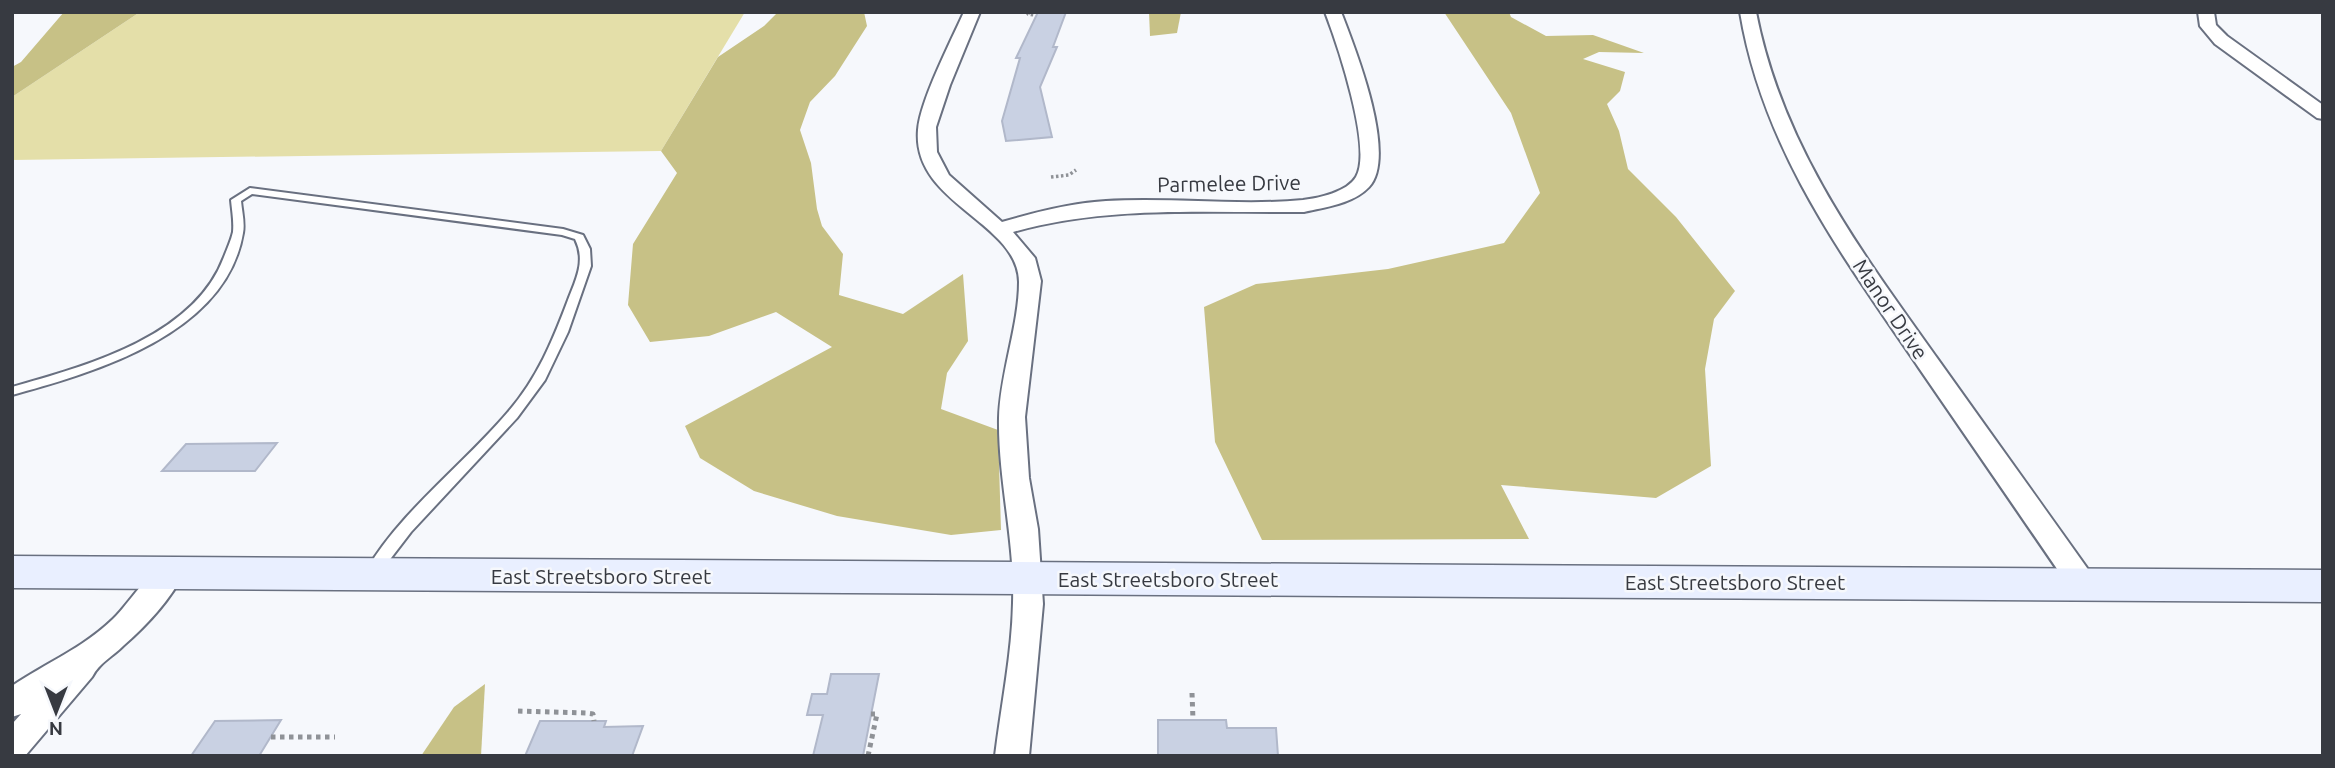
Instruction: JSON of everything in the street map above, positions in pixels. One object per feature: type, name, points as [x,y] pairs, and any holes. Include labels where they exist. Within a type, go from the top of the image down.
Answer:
[{"type":"main road","name":"East Streetsboro Street","points":[[12,572],[2323,586]]},
{"type":"street","points":[[972,12],[941,85],[927,127],[927,152],[940,178],[999,229],[1024,258],[1030,281],[1012,417],[1016,478],[1024,529],[1028,604],[1012,756]]},
{"type":"street","name":"Parmelee Drive","points":[[999,229],[1051,215],[1106,207],[1304,206],[1336,199],[1358,187],[1366,179],[1371,167],[1369,136],[1344,40],[1333,12]]},
{"type":"street","name":"Manor Drive","points":[[1748,12],[1758,62],[1771,100],[1792,149],[1831,220],[1871,282],[2082,583]]},
{"type":"street","points":[[2206,12],[2208,26],[2221,40],[2323,114]]},
{"type":"street","points":[[12,747],[89,656],[144,606],[170,573]]},
{"type":"street","points":[[12,704],[38,684],[89,656]]},
{"type":"lane","points":[[12,391],[109,361],[150,341],[195,309],[214,289],[230,261],[238,235],[236,200],[250,191],[563,232],[579,237],[585,249],[586,266],[562,332],[539,380],[513,415],[406,528],[371,574]]},
{"type":"path","points":[[1051,177],[1069,175],[1076,170]]},
{"type":"path","points":[[1192,693],[1194,720]]},
{"type":"path","points":[[518,711],[586,713],[593,714],[594,721]]},
{"type":"path","points":[[868,756],[877,714],[871,714]]},
{"type":"path","points":[[271,737],[335,737]]},
{"type":"shaded area","points":[[64,12],[140,12],[12,97],[12,67],[21,62]]},
{"type":"shaded area","points":[[140,12],[745,12],[661,151],[12,160],[12,97]]},
{"type":"shaded area","points":[[778,12],[864,12],[867,26],[835,76],[810,102],[800,130],[811,163],[822,226],[843,254],[839,295],[903,314],[963,274],[968,341],[947,373],[941,409],[998,430],[1001,530],[951,535],[837,516],[754,491],[700,458],[685,426],[832,347],[776,312],[709,336],[650,342],[628,305],[633,244],[677,173],[661,151],[718,57],[764,26]]},
{"type":"shaded area","points":[[1149,12],[1181,12],[1177,33],[1150,36]]},
{"type":"shaded area","points":[[1444,12],[1509,12],[1511,17],[1546,36],[1593,35],[1644,53],[1599,52],[1583,59],[1625,72],[1620,91],[1607,104],[1619,131],[1628,169],[1676,217],[1735,291],[1714,319],[1705,369],[1711,466],[1656,498],[1501,485],[1529,539],[1262,540],[1215,442],[1204,307],[1256,284],[1388,269],[1504,243],[1540,193],[1511,113]]},
{"type":"shaded area","points":[[485,684],[481,756],[421,756],[454,707]]},
{"type":"building","points":[[1038,12],[1066,12],[1053,47],[1057,47],[1040,87],[1052,137],[1006,141],[1002,121],[1020,58],[1016,58]]},
{"type":"building","points":[[277,443],[255,471],[162,471],[186,444]]},
{"type":"building","points":[[831,674],[879,674],[863,756],[813,756],[823,715],[807,715],[812,694],[827,694]]},
{"type":"building","points":[[281,720],[259,756],[191,756],[215,721]]},
{"type":"building","points":[[1158,720],[1226,720],[1227,728],[1276,728],[1278,756],[1158,756]]},
{"type":"building","points":[[540,721],[606,721],[604,727],[643,726],[632,756],[525,756]]}]
